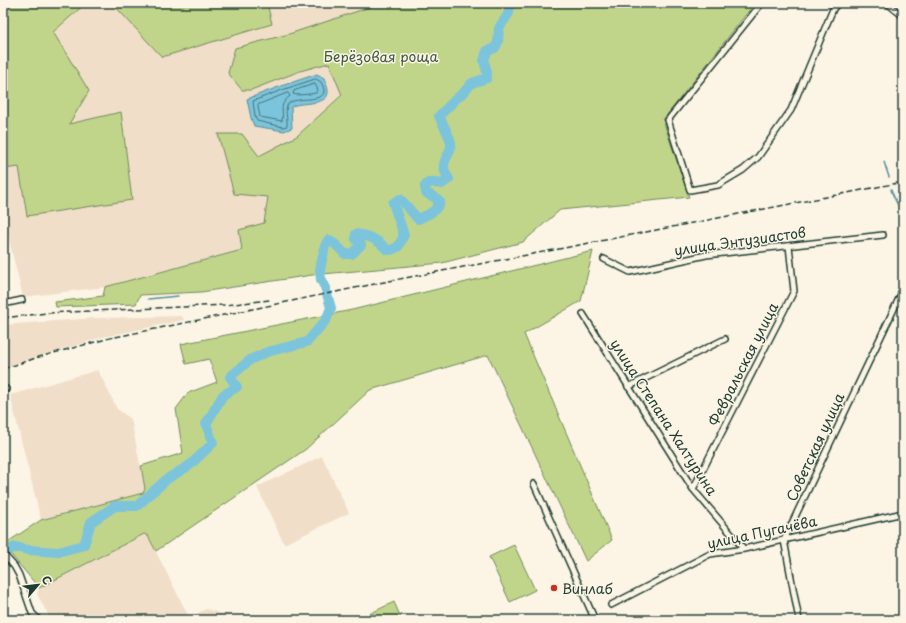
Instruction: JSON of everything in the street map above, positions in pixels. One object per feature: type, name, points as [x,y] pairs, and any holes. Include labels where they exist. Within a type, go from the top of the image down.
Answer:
[{"type":"street","points":[[761,4],[668,120],[690,190],[718,185],[743,170],[758,157],[791,110],[833,9],[838,3]]},
{"type":"street","points":[[887,3],[903,16]]},
{"type":"street","name":"улица Энтузиастов","points":[[604,259],[630,272],[706,256],[883,235]]},
{"type":"street","name":"Февральская улица","points":[[693,489],[794,291],[789,246]]},
{"type":"street","name":"Советская улица","points":[[784,540],[903,290]]},
{"type":"street","points":[[3,304],[22,300]]},
{"type":"street","name":"улица Степана Халтурина","points":[[583,314],[693,489],[744,549]]},
{"type":"street","points":[[628,387],[725,340]]},
{"type":"street","points":[[534,484],[595,620]]},
{"type":"street","name":"улица Пугачёва","points":[[611,605],[710,554],[744,549],[903,513]]},
{"type":"street","points":[[784,540],[798,620]]},
{"type":"street","points":[[3,554],[19,575],[32,613],[39,620]]},
{"type":"shaded area","points":[[3,3],[755,3],[663,120],[689,197],[560,210],[256,246],[105,287],[23,297],[3,216]]},
{"type":"shaded area","points":[[182,316],[184,320],[103,337],[3,368],[3,325],[95,318]]},
{"type":"shaded area","points":[[98,370],[117,409],[131,419],[145,489],[143,493],[41,520],[10,395]]},
{"type":"shaded area","points":[[322,456],[349,513],[284,544],[257,487]]},
{"type":"shaded area","points":[[144,534],[148,536],[189,617],[182,620],[51,620],[37,594],[39,588]]},
{"type":"shaded area","points":[[206,609],[231,616],[233,620],[184,620]]},
{"type":"green space","points":[[3,3],[86,3],[53,32],[89,91],[69,124],[121,112],[132,200],[27,216],[19,167],[3,169]]},
{"type":"green space","points":[[112,3],[267,3],[272,24],[162,57]]},
{"type":"green space","name":"Берёзовая роща","points":[[382,3],[755,3],[663,120],[689,197],[560,210],[523,242],[442,263],[312,275],[201,292],[140,295],[136,304],[56,307],[55,302],[103,296],[105,287],[242,250],[239,230],[264,223],[268,197],[234,194],[218,134],[242,134],[259,156],[297,136],[342,95],[329,63],[300,71],[251,90],[242,90],[228,73],[235,48],[289,34]]},
{"type":"green space","points":[[593,251],[581,301],[524,334],[612,540],[586,561],[488,355],[370,390],[306,449],[156,551],[148,536],[144,534],[39,588],[3,545],[41,520],[143,493],[145,489],[141,466],[183,453],[176,409],[188,393],[217,382],[209,359],[186,364],[181,344],[352,310]]},
{"type":"green space","points":[[514,545],[535,590],[510,602],[489,557]]},
{"type":"green space","points":[[394,602],[402,620],[372,620],[369,614]]},
{"type":"water","points":[[317,74],[324,78],[328,89],[327,96],[319,102],[295,105],[291,107],[292,128],[284,131],[254,126],[247,99]]},
{"type":"waterway","points":[[3,552],[16,547],[28,550],[58,552],[84,545],[91,522],[115,506],[137,506],[167,479],[190,465],[213,443],[206,424],[223,395],[237,387],[230,377],[250,360],[267,352],[307,342],[326,320],[331,308],[325,287],[321,280],[320,270],[325,246],[328,240],[335,244],[345,254],[352,254],[361,245],[356,239],[356,234],[372,238],[386,249],[391,250],[398,247],[404,235],[393,203],[400,199],[418,219],[431,213],[436,208],[440,202],[426,193],[425,186],[430,182],[442,184],[449,179],[445,173],[444,163],[451,148],[448,133],[439,116],[472,83],[487,78],[484,61],[487,51],[495,48],[498,42],[499,28],[509,13],[510,3]]},
{"type":"waterway","points":[[884,162],[889,177]]},
{"type":"waterway","points":[[891,189],[903,214]]},
{"type":"waterway","points":[[148,299],[178,296]]},
{"type":"railway","points":[[3,369],[39,357],[110,338],[389,281],[903,182]]},
{"type":"railway","points":[[3,318],[47,313],[225,305],[270,300]]},
{"type":"place","name":"Винлаб","points":[[554,588]]}]
